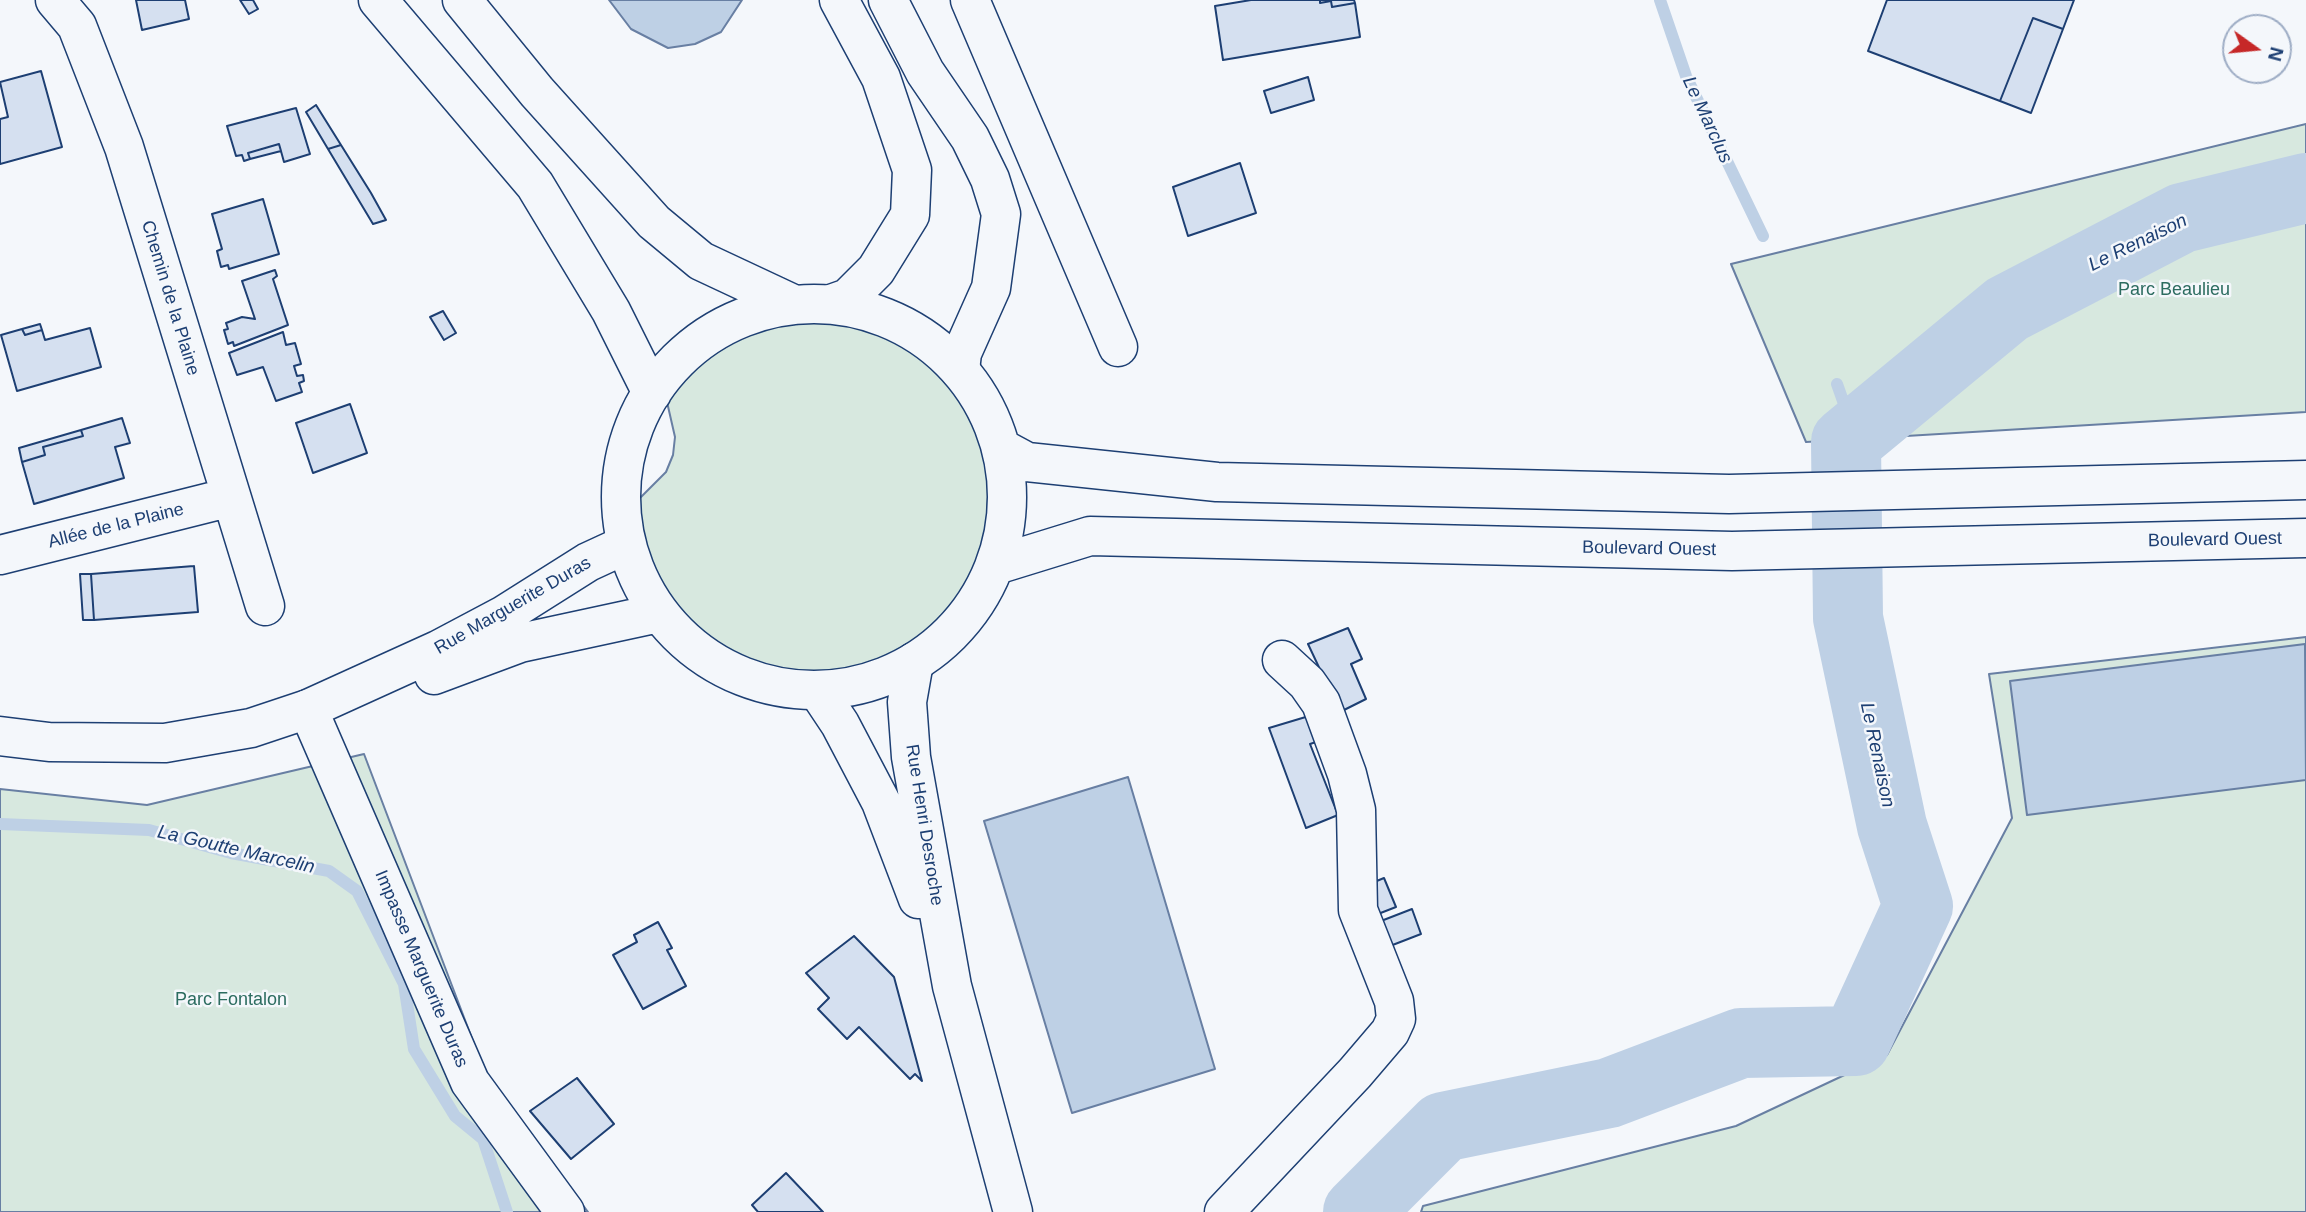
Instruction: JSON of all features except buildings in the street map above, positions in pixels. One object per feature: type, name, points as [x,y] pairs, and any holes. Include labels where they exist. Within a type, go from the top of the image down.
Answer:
[{"type":"main road","name":"Chemin de la Plaine","points":[[55,0],[76,26],[124,147],[265,606]]},
{"type":"main road","points":[[378,0],[535,185],[611,312],[652,393]]},
{"type":"main road","points":[[462,0],[537,92],[654,222],[701,261],[813,304],[868,311],[902,324],[933,345],[960,370],[978,394],[1001,448],[1007,507],[996,565],[976,603],[948,636],[914,662],[868,683],[818,691],[772,686],[729,671],[690,646],[659,613],[634,568],[621,505],[624,466],[634,428],[652,393],[673,365],[699,342],[750,316],[813,304],[848,299],[876,270],[910,215],[912,170],[881,78],[839,0]]},
{"type":"main road","points":[[888,0],[925,72],[970,138],[990,179],[1001,214],[991,288],[962,353],[960,370]]},
{"type":"main road","points":[[970,0],[1118,346]]},
{"type":"main road","points":[[1001,448],[1027,462],[1217,482],[1716,494],[2306,480]]},
{"type":"main road","name":"Allée de la Plaine","points":[[0,555],[231,497]]},
{"type":"main road","name":"Boulevard Ouest","points":[[996,565],[1090,536],[1787,550],[2306,538]]},
{"type":"main road","name":"Rue Marguerite Duras","points":[[0,736],[49,742],[165,743],[251,728],[316,705],[438,650],[504,615],[588,562],[627,544]]},
{"type":"main road","name":"Rue Marguerite Duras","points":[[316,705],[418,681],[520,643],[659,613]]},
{"type":"main road","points":[[1224,1212],[1355,1073],[1390,1032],[1396,1019],[1395,1001],[1358,911],[1356,810],[1347,774],[1321,703],[1307,683],[1282,660]]},
{"type":"main road","name":"Rue Henri Desroche","points":[[914,662],[906,702],[911,757],[951,986],[1013,1212]]},
{"type":"main road","name":"Rue Henri Desroche","points":[[818,691],[840,724],[881,802],[951,986]]},
{"type":"main road","name":"Impasse Marguerite Duras","points":[[316,705],[470,1082],[565,1212]]},
{"type":"green space","name":"Parc Beaulieu","points":[[2306,124],[2306,412],[1806,442],[1731,264]]},
{"type":"green space","points":[[796,322],[829,322],[863,328],[894,340],[922,358],[947,382],[963,403],[976,427],[989,479],[986,533],[979,558],[961,593],[936,623],[905,648],[863,666],[840,671],[818,673],[776,669],[736,655],[701,632],[673,602],[660,583],[644,540],[638,500],[666,472],[673,455],[675,437],[667,402],[686,377],[709,356],[736,340],[765,328]]},
{"type":"green space","points":[[2306,637],[2306,1212],[1421,1212],[1423,1206],[1736,1126],[1887,1055],[2012,818],[1989,674]]},
{"type":"green space","name":"Parc Fontalon","points":[[364,754],[484,1070],[588,1212],[0,1212],[0,789],[147,805]]},
{"type":"water","points":[[609,0],[742,0],[721,32],[695,44],[668,48],[631,29]]},
{"type":"water","points":[[2305,644],[2306,780],[2027,815],[2010,681]]},
{"type":"water","points":[[1128,777],[1215,1069],[1072,1113],[984,821]]},
{"type":"waterway","name":"Le Marclus","points":[[1660,0],[1686,76],[1763,236]]},
{"type":"waterway","name":"Le Renaison","points":[[1358,1212],[1443,1127],[1609,1093],[1741,1043],[1856,1041],[1918,906],[1892,826],[1848,618],[1846,442],[2007,309],[2182,218],[2306,188]]},
{"type":"waterway","name":"Le Marclus","points":[[1837,384],[1843,401],[1889,407]]},
{"type":"waterway","name":"La Goutte Marcelin","points":[[0,824],[149,830],[231,853],[329,871],[357,891],[404,984],[414,1049],[455,1116],[483,1139],[507,1212]]}]
